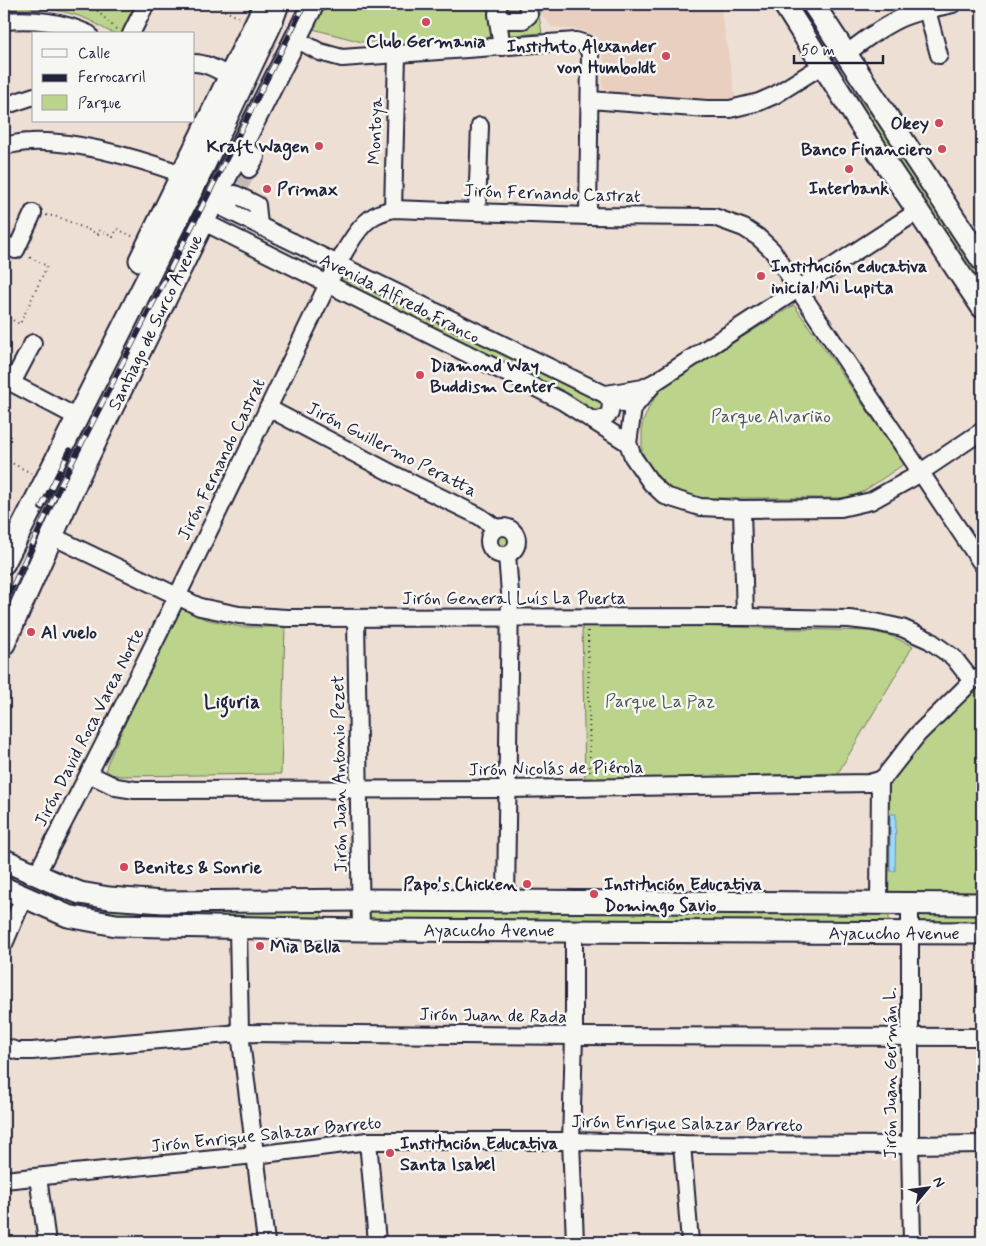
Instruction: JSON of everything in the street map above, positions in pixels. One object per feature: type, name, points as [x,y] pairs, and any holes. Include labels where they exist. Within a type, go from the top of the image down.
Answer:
[{"type":"main road","name":"Santiago de Surco Avenue","points":[[4,534],[34,474],[72,415],[197,180],[262,26],[265,4]]},
{"type":"main road","points":[[262,26],[276,4]]},
{"type":"main road","name":"Santiago de Surco Avenue","points":[[4,563],[148,243],[229,76],[262,26],[286,4]]},
{"type":"main road","name":"Santiago de Surco Avenue","points":[[4,644],[81,472],[223,201],[241,146],[313,4]]},
{"type":"main road","points":[[771,4],[784,24],[808,41]]},
{"type":"main road","points":[[784,4],[982,306]]},
{"type":"main road","points":[[801,4],[821,34],[846,54]]},
{"type":"main road","points":[[813,4],[982,260]]},
{"type":"main road","points":[[72,415],[81,472]]},
{"type":"main road","name":"Ayacucho Avenue","points":[[4,860],[80,892],[135,901],[360,900],[982,904]]},
{"type":"main road","name":"Ayacucho Avenue","points":[[4,888],[68,916],[116,925],[361,930],[982,933]]},
{"type":"street","points":[[132,32],[146,4]]},
{"type":"street","points":[[499,4],[497,14],[502,47]]},
{"type":"street","points":[[498,20],[523,20],[529,14],[527,4]]},
{"type":"street","points":[[846,54],[894,21],[953,4]]},
{"type":"street","points":[[927,10],[939,55]]},
{"type":"street","points":[[4,20],[28,19],[71,26],[84,32]]},
{"type":"street","points":[[296,39],[320,52],[342,58],[576,41],[586,44],[590,54],[588,216]]},
{"type":"street","name":"Montoya","points":[[393,209],[397,55]]},
{"type":"street","points":[[195,63],[216,69],[229,76]]},
{"type":"street","points":[[590,100],[707,110],[730,109],[775,96],[823,66]]},
{"type":"street","points":[[4,106],[32,97]]},
{"type":"street","points":[[477,211],[480,126]]},
{"type":"street","points":[[4,146],[30,142],[68,143],[182,174]]},
{"type":"street","points":[[241,146],[256,157],[249,169]]},
{"type":"street","points":[[223,201],[258,205],[257,224],[245,242]]},
{"type":"street","name":"Avenida Alfredo Franco","points":[[223,201],[245,242],[562,401],[628,443]]},
{"type":"street","name":"Jirón Fernando Castrat","points":[[176,597],[338,263],[366,223],[382,212],[393,209],[588,216],[702,216],[724,219],[744,228],[758,237],[772,250],[982,564]]},
{"type":"street","points":[[593,420],[603,419],[610,413],[611,403],[606,394],[643,388],[655,382],[918,211]]},
{"type":"street","points":[[10,247],[33,213]]},
{"type":"street","name":"Avenida Alfredo Franco","points":[[257,224],[633,408]]},
{"type":"street","points":[[33,343],[8,381],[72,415]]},
{"type":"street","points":[[655,382],[633,408],[628,443],[633,457],[651,483],[665,496],[700,507],[742,509],[841,508],[871,501],[982,431]]},
{"type":"street","name":"Jirón Guillermo Peratta","points":[[268,408],[397,476],[479,516],[496,528],[505,526],[514,531],[517,540],[515,549],[507,555],[510,593],[509,618]]},
{"type":"street","points":[[742,509],[745,617]]},
{"type":"street","name":"Jirón General Luís La Puerta","points":[[52,536],[176,597],[210,610],[239,615],[287,618],[745,617],[875,622],[902,628],[929,640],[977,678]]},
{"type":"street","name":"Jirón David Roca Varea Norte","points":[[36,875],[89,774],[176,597]]},
{"type":"street","name":"Jirón Juan Antonio Pezet","points":[[356,618],[361,930]]},
{"type":"street","points":[[506,901],[509,618]]},
{"type":"street","points":[[879,902],[880,780],[889,772],[918,734],[977,678]]},
{"type":"street","name":"Jirón Nicolás de Piérola","points":[[89,774],[116,787],[135,790],[507,789],[869,783],[880,780]]},
{"type":"street","points":[[4,944],[24,897]]},
{"type":"street","name":"Jirón Juan Germán L.","points":[[910,903],[912,1242]]},
{"type":"street","points":[[238,928],[240,1033],[246,1095],[266,1242]]},
{"type":"street","points":[[574,931],[571,1141],[575,1242]]},
{"type":"street","name":"Jirón Juan de Rada","points":[[4,1047],[18,1051],[32,1051],[240,1033],[982,1038]]},
{"type":"street","points":[[368,1141],[377,1242]]},
{"type":"street","name":"Jirón Enrique Salazar Barreto","points":[[4,1180],[255,1155],[368,1141],[982,1144]]},
{"type":"street","points":[[682,1144],[690,1242]]},
{"type":"street","points":[[38,1177],[48,1242]]},
{"type":"path","points":[[90,4],[120,32]]},
{"type":"path","points":[[211,4],[262,26]]},
{"type":"path","points":[[33,213],[58,217],[98,234],[99,230],[113,237],[118,229],[148,243]]},
{"type":"path","points":[[4,316],[20,324],[47,266],[10,247]]},
{"type":"path","points":[[4,459],[34,474]]},
{"type":"path","points":[[588,631],[590,776]]},
{"type":"shaded area","name":"Instituto Alexander von Humboldt","points":[[545,4],[720,4],[736,100],[608,93],[602,87],[604,63],[602,49],[597,37],[581,30],[552,27],[540,14]]},
{"type":"green space","points":[[4,4],[135,4],[122,32],[110,32],[79,16],[47,9],[25,8],[4,11]]},
{"type":"green space","name":"Club Germania","points":[[322,4],[543,4],[539,15],[542,33],[431,41],[362,42],[309,28]]},
{"type":"green space","points":[[832,61],[934,199],[982,273],[982,294],[890,155]]},
{"type":"green space","points":[[345,273],[605,405],[606,410],[594,416],[341,285]]},
{"type":"green space","name":"Parque Alvariño","points":[[794,305],[904,464],[864,491],[848,498],[692,498],[667,486],[648,465],[642,451],[642,424],[650,405],[664,386]]},
{"type":"green space","points":[[503,532],[509,535],[512,541],[509,547],[503,550],[497,547],[494,541],[497,535]]},
{"type":"green space","points":[[178,606],[205,619],[241,627],[285,627],[281,774],[121,776],[111,774],[106,770]]},
{"type":"green space","name":"Parque La Paz","points":[[582,623],[869,631],[891,636],[913,646],[838,773],[585,781]]},
{"type":"green space","points":[[982,681],[982,901],[873,899],[876,790],[932,733],[973,686]]},
{"type":"green space","points":[[42,889],[113,904],[319,906],[323,918],[139,920],[77,912],[40,898]]},
{"type":"green space","points":[[910,903],[982,904],[982,933],[909,933]]},
{"type":"green space","points":[[365,907],[889,909],[889,923],[365,921]]},
{"type":"water","points":[[890,814],[896,814],[895,871],[890,871]]},
{"type":"tunnel","points":[[241,185],[249,169]]},
{"type":"railway","points":[[4,605],[53,500],[305,4]]},
{"type":"railway","points":[[41,508],[70,450]]},
{"type":"place","name":"Club Germania","points":[[426,22]]},
{"type":"place","name":"Instituto Alexander von Humboldt","points":[[666,56]]},
{"type":"place","name":"Okey","points":[[939,123]]},
{"type":"place","name":"Kraft Wagen","points":[[319,146]]},
{"type":"place","name":"Banco Financiero","points":[[942,149]]},
{"type":"place","name":"Interbank","points":[[849,169]]},
{"type":"place","name":"Primax","points":[[267,189]]},
{"type":"place","name":"Institución educativa inicial Mi Lupita","points":[[761,276]]},
{"type":"place","name":"Diamond Way Buddism Center","points":[[420,375]]},
{"type":"place","name":"Al vuelo","points":[[31,632]]},
{"type":"place","name":"Benites & Sonrie","points":[[124,867]]},
{"type":"place","name":"Papo's Chicken","points":[[527,884]]},
{"type":"place","name":"Institución Educativa Domingo Savio","points":[[594,894]]},
{"type":"place","name":"Mia Bella","points":[[260,946]]},
{"type":"place","name":"Institución Educativa Santa Isabel","points":[[390,1153]]},
{"type":"district","name":"Liguria","points":[[232,701]]}]
